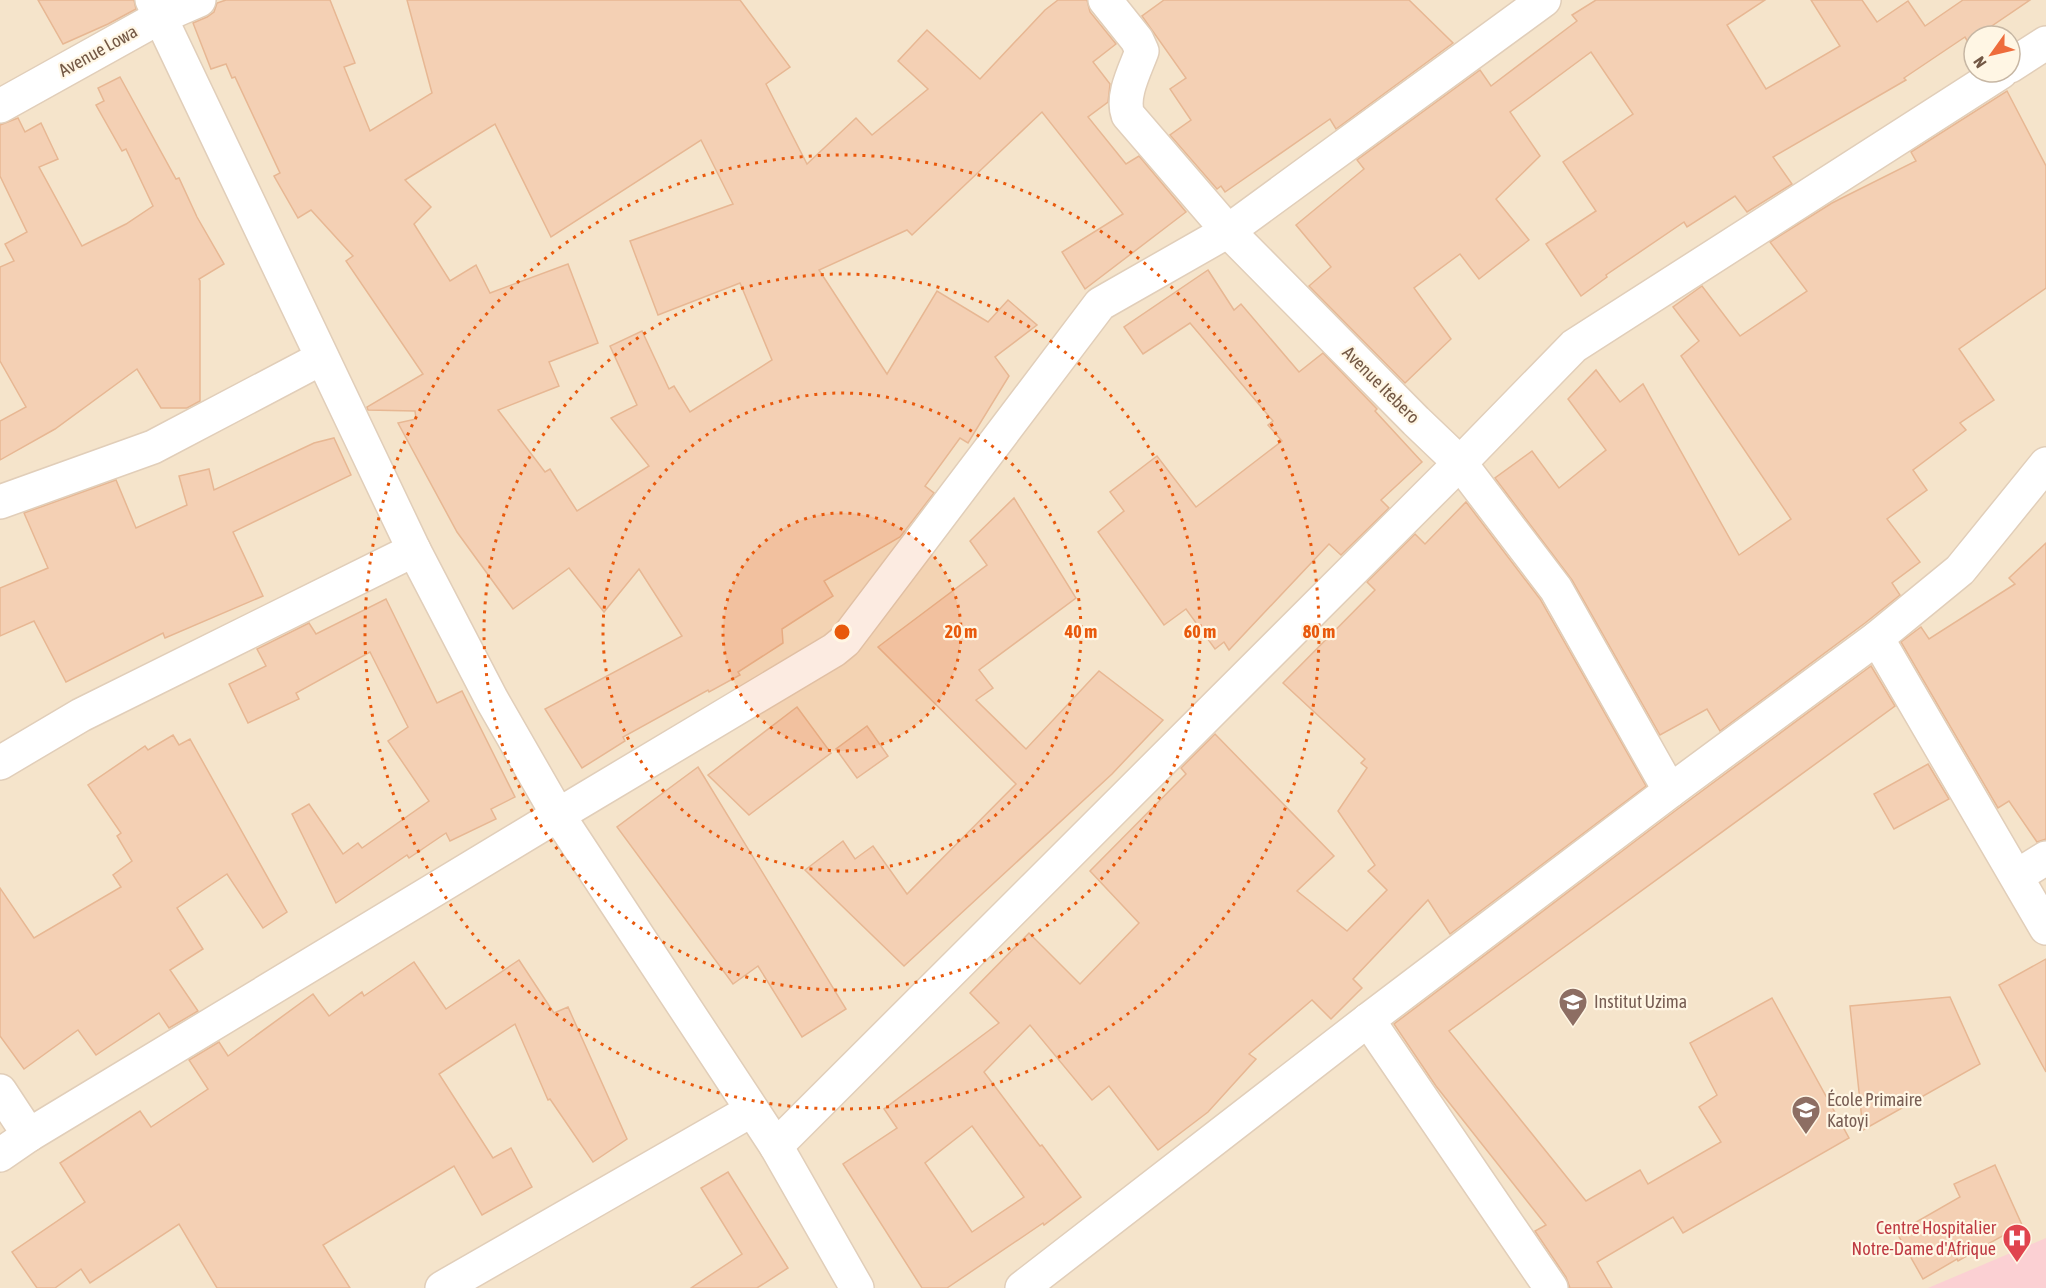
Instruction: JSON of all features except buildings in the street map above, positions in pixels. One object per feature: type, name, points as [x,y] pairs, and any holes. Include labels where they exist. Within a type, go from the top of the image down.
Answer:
[{"type":"street","name":"Avenue Lowa","points":[[0,106],[156,9],[199,0]]},
{"type":"street","name":"Avenue Itebero","points":[[1105,0],[1137,40],[1142,51],[1126,99],[1125,108],[1128,115],[1228,231],[1460,463],[1556,589],[1670,791]]},
{"type":"street","points":[[0,1155],[29,1135],[834,650],[845,641],[1100,304],[1228,231],[1544,0]]},
{"type":"street","points":[[156,9],[414,550],[492,700],[558,815],[776,1146],[857,1288]]},
{"type":"street","points":[[2022,59],[2046,44]]},
{"type":"street","points":[[776,1146],[1460,463],[1574,346],[1982,84]]},
{"type":"street","points":[[0,502],[153,447],[322,358]]},
{"type":"street","points":[[1022,1288],[1368,1020],[1670,791],[1877,638],[1960,570],[2046,464]]},
{"type":"street","points":[[0,763],[81,715],[414,550]]},
{"type":"street","points":[[1877,638],[2046,928]]},
{"type":"street","points":[[2017,876],[2046,858]]},
{"type":"street","points":[[1368,1020],[1551,1288]]},
{"type":"street","points":[[0,1091],[29,1135]]},
{"type":"street","points":[[442,1288],[752,1110]]},
{"type":"shaded area","points":[[0,0],[2046,0],[2046,1288],[0,1288]]},
{"type":"shaded area","name":"Centre Hospitalier Notre-Dame d'Afrique","points":[[2046,1238],[2046,1288],[1928,1288]]},
{"type":"place","name":"Institut Uzima","points":[[1573,1028]]},
{"type":"place","name":"École Primaire Katoyi","points":[[1806,1136]]},
{"type":"place","name":"Centre Hospitalier Notre-Dame d'Afrique","points":[[2017,1264]]}]
